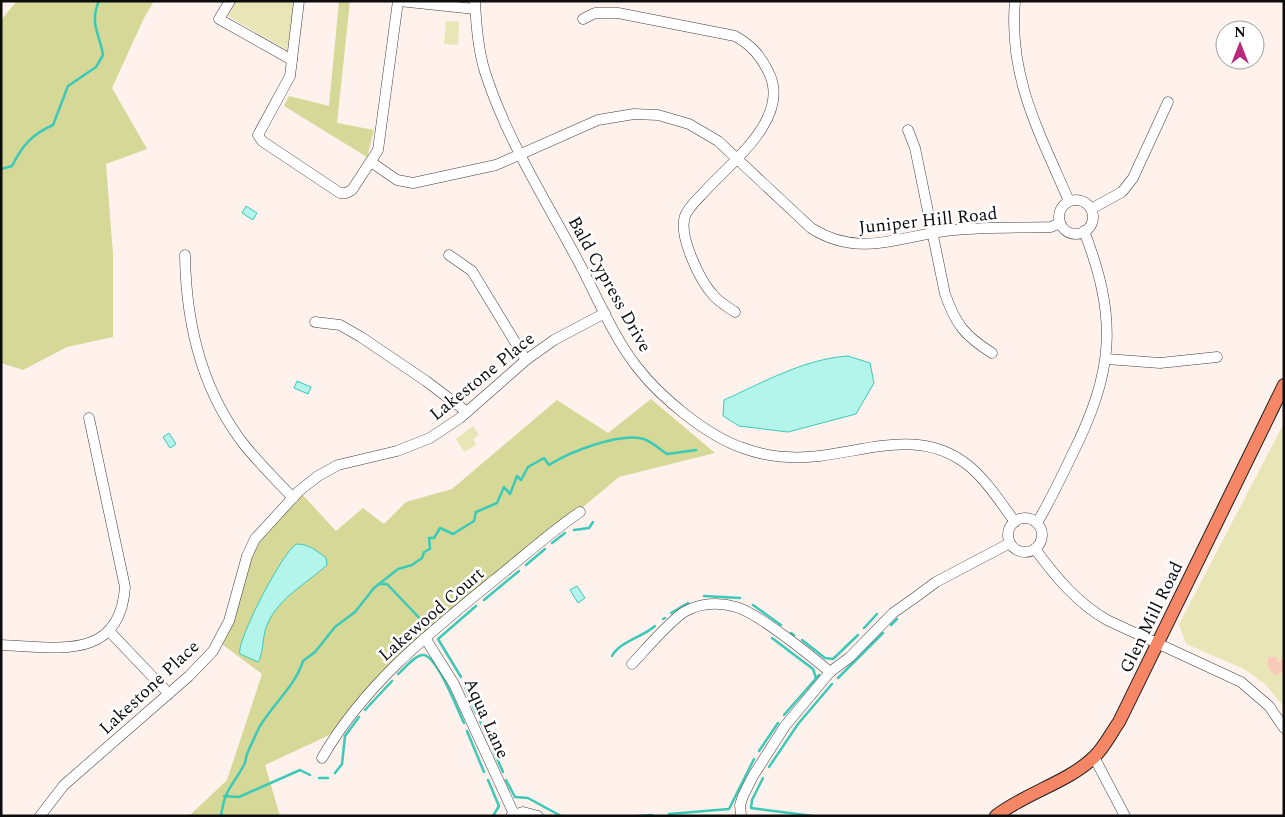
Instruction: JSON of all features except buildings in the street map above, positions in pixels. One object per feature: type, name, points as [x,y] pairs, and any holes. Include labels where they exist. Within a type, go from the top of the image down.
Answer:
[{"type":"main road","name":"Glen Mill Road","points":[[996,816],[1012,804],[1094,758],[1119,722],[1159,645],[1284,384]]},
{"type":"street","points":[[230,1],[218,20],[292,60]]},
{"type":"street","points":[[299,1],[292,60],[287,83],[260,128],[258,135],[262,141],[340,193],[352,190],[378,150],[398,1],[475,5]]},
{"type":"street","points":[[1015,1],[1017,64],[1024,95],[1069,201]]},
{"type":"street","name":"Bald Cypress Drive","points":[[475,5],[485,70],[494,98],[605,313],[636,366],[695,422],[718,437],[758,453],[790,457],[820,456],[890,444],[916,444],[939,448],[961,460],[974,470],[1015,522]]},
{"type":"street","points":[[583,20],[595,13],[618,13],[721,33],[745,42],[760,55],[771,76],[772,106],[763,129],[689,208],[683,228],[686,245],[709,290],[714,297],[734,312]]},
{"type":"street","points":[[1091,209],[1117,195],[1134,178],[1168,102]]},
{"type":"street","name":"Juniper Hill Road","points":[[371,162],[397,180],[413,183],[485,169],[598,120],[616,116],[646,114],[689,124],[718,141],[802,221],[827,238],[842,243],[866,245],[974,229],[1051,227],[1060,224]]},
{"type":"street","points":[[908,130],[915,148],[945,294],[953,316],[971,340],[992,353]]},
{"type":"street","points":[[1069,201],[1084,202],[1091,209],[1093,219],[1084,231],[1068,232],[1060,224],[1059,213],[1069,201]]},
{"type":"street","points":[[1036,523],[1053,495],[1091,416],[1107,359],[1106,304],[1099,270],[1084,231]]},
{"type":"street","points":[[449,255],[472,270],[526,360]]},
{"type":"street","points":[[185,256],[188,314],[205,377],[219,406],[246,446],[293,498]]},
{"type":"street","name":"Lakestone Place","points":[[40,816],[64,785],[204,661],[219,642],[229,621],[250,548],[260,531],[293,498],[318,476],[338,465],[415,444],[444,429],[467,412],[526,360],[554,340],[605,313]]},
{"type":"street","points":[[315,322],[340,325],[361,337],[426,381],[467,412]]},
{"type":"street","points":[[1107,359],[1160,362],[1217,357]]},
{"type":"street","points":[[1,645],[82,647],[110,632],[124,606],[125,587],[89,418]]},
{"type":"street","name":"Lakewood Court","points":[[322,758],[338,731],[368,692],[424,638],[543,539],[580,512]]},
{"type":"street","points":[[1026,518],[1036,523],[1042,536],[1035,549],[1024,552],[1018,551],[1010,543],[1008,534],[1015,522],[1026,518]]},
{"type":"street","points":[[741,815],[740,805],[753,776],[785,726],[830,672],[913,598],[936,582],[1010,543]]},
{"type":"street","points":[[1035,549],[1072,594],[1086,607],[1107,620],[1241,682],[1269,706],[1284,728]]},
{"type":"street","points":[[632,664],[682,614],[693,608],[721,603],[747,612],[812,656],[830,672]]},
{"type":"street","points":[[110,632],[169,694]]},
{"type":"street","name":"Aqua Lane","points":[[424,638],[454,684],[512,815]]},
{"type":"street","points":[[1094,758],[1125,816]]},
{"type":"street","points":[[512,815],[523,812],[538,816]]},
{"type":"street","points":[[736,816],[751,816]]},
{"type":"shaded area","points":[[236,1],[295,1],[287,50],[228,16]]},
{"type":"shaded area","points":[[446,21],[459,22],[458,45],[444,44]]},
{"type":"shaded area","points":[[1284,423],[1284,707],[1265,684],[1244,669],[1186,644],[1179,624]]},
{"type":"shaded area","points":[[473,426],[479,435],[473,439],[476,445],[464,452],[456,439]]},
{"type":"green space","points":[[17,1],[154,1],[144,18],[112,88],[147,149],[106,164],[113,254],[113,337],[67,347],[23,370],[1,363],[1,20]]},
{"type":"green space","points":[[339,1],[350,1],[337,123],[374,130],[367,157],[284,106],[289,96],[329,106]]},
{"type":"green space","points":[[651,399],[715,453],[619,477],[425,638],[338,731],[265,765],[280,816],[189,816],[227,780],[262,674],[219,642],[247,556],[299,491],[336,531],[363,508],[384,524],[406,502],[452,489],[557,400],[608,433]]},
{"type":"sand","points":[[1268,657],[1277,657],[1279,662],[1284,658],[1284,677],[1281,671],[1277,675],[1273,674],[1267,665]]},
{"type":"water","points":[[246,206],[257,213],[253,220],[242,213]]},
{"type":"water","points":[[848,356],[870,363],[874,383],[856,414],[788,432],[739,426],[723,416],[724,400],[800,366]]},
{"type":"water","points":[[297,381],[311,387],[308,394],[294,388]]},
{"type":"water","points":[[169,433],[176,444],[170,448],[163,437]]},
{"type":"water","points":[[297,544],[316,550],[326,558],[327,565],[285,599],[272,615],[265,629],[258,662],[240,654],[245,633],[272,577],[291,549]]},
{"type":"water","points":[[577,586],[585,598],[578,603],[570,590]]},
{"type":"waterway","points":[[1,169],[12,166],[28,141],[39,132],[53,125],[68,86],[96,67],[103,55],[95,22],[99,1]]},
{"type":"waterway","points":[[221,816],[227,793],[244,765],[260,726],[290,686],[303,661],[315,652],[335,627],[355,612],[374,588],[398,569],[412,565],[422,558],[424,552],[430,549],[429,538],[434,538],[440,528],[453,534],[474,521],[476,512],[497,503],[504,487],[510,494],[517,476],[521,480],[528,467],[544,458],[549,465],[569,454],[595,444],[622,438],[647,440],[667,454],[696,450]]},
{"type":"waterway","points":[[574,530],[589,528],[593,522]]},
{"type":"waterway","points":[[552,543],[565,533]]},
{"type":"waterway","points":[[526,565],[545,549]]},
{"type":"waterway","points":[[484,600],[519,571]]},
{"type":"waterway","points":[[379,584],[387,584],[427,626]]},
{"type":"waterway","points":[[704,596],[740,598]]},
{"type":"waterway","points":[[671,613],[688,603]]},
{"type":"waterway","points":[[753,605],[781,625]]},
{"type":"waterway","points":[[461,677],[438,639],[476,606]]},
{"type":"waterway","points":[[864,628],[877,614]]},
{"type":"waterway","points":[[891,625],[897,619]]},
{"type":"waterway","points":[[612,656],[620,647],[655,626]]},
{"type":"waterway","points":[[838,678],[883,633]]},
{"type":"waterway","points":[[802,640],[825,658],[833,659],[858,635]]},
{"type":"waterway","points":[[772,638],[813,669],[816,678]]},
{"type":"waterway","points":[[398,674],[417,657],[423,655],[429,657],[441,673],[464,723]]},
{"type":"waterway","points":[[784,715],[819,675]]},
{"type":"waterway","points":[[365,710],[392,681]]},
{"type":"waterway","points":[[769,767],[798,724],[832,684]]},
{"type":"waterway","points":[[465,687],[476,713]]},
{"type":"waterway","points":[[335,773],[342,764],[345,736],[359,717]]},
{"type":"waterway","points":[[480,721],[488,738]]},
{"type":"waterway","points":[[759,751],[778,723]]},
{"type":"waterway","points":[[467,731],[484,772]]},
{"type":"waterway","points":[[493,750],[503,772]]},
{"type":"waterway","points":[[669,814],[729,809],[754,759]]},
{"type":"waterway","points":[[224,796],[239,797],[300,770],[310,775]]},
{"type":"waterway","points":[[319,778],[328,778]]},
{"type":"waterway","points":[[763,778],[752,800],[751,808],[813,816]]},
{"type":"waterway","points":[[488,780],[499,806],[493,816]]},
{"type":"waterway","points":[[506,780],[515,797],[528,798],[561,816]]},
{"type":"waterway","points":[[638,816],[652,815]]}]
